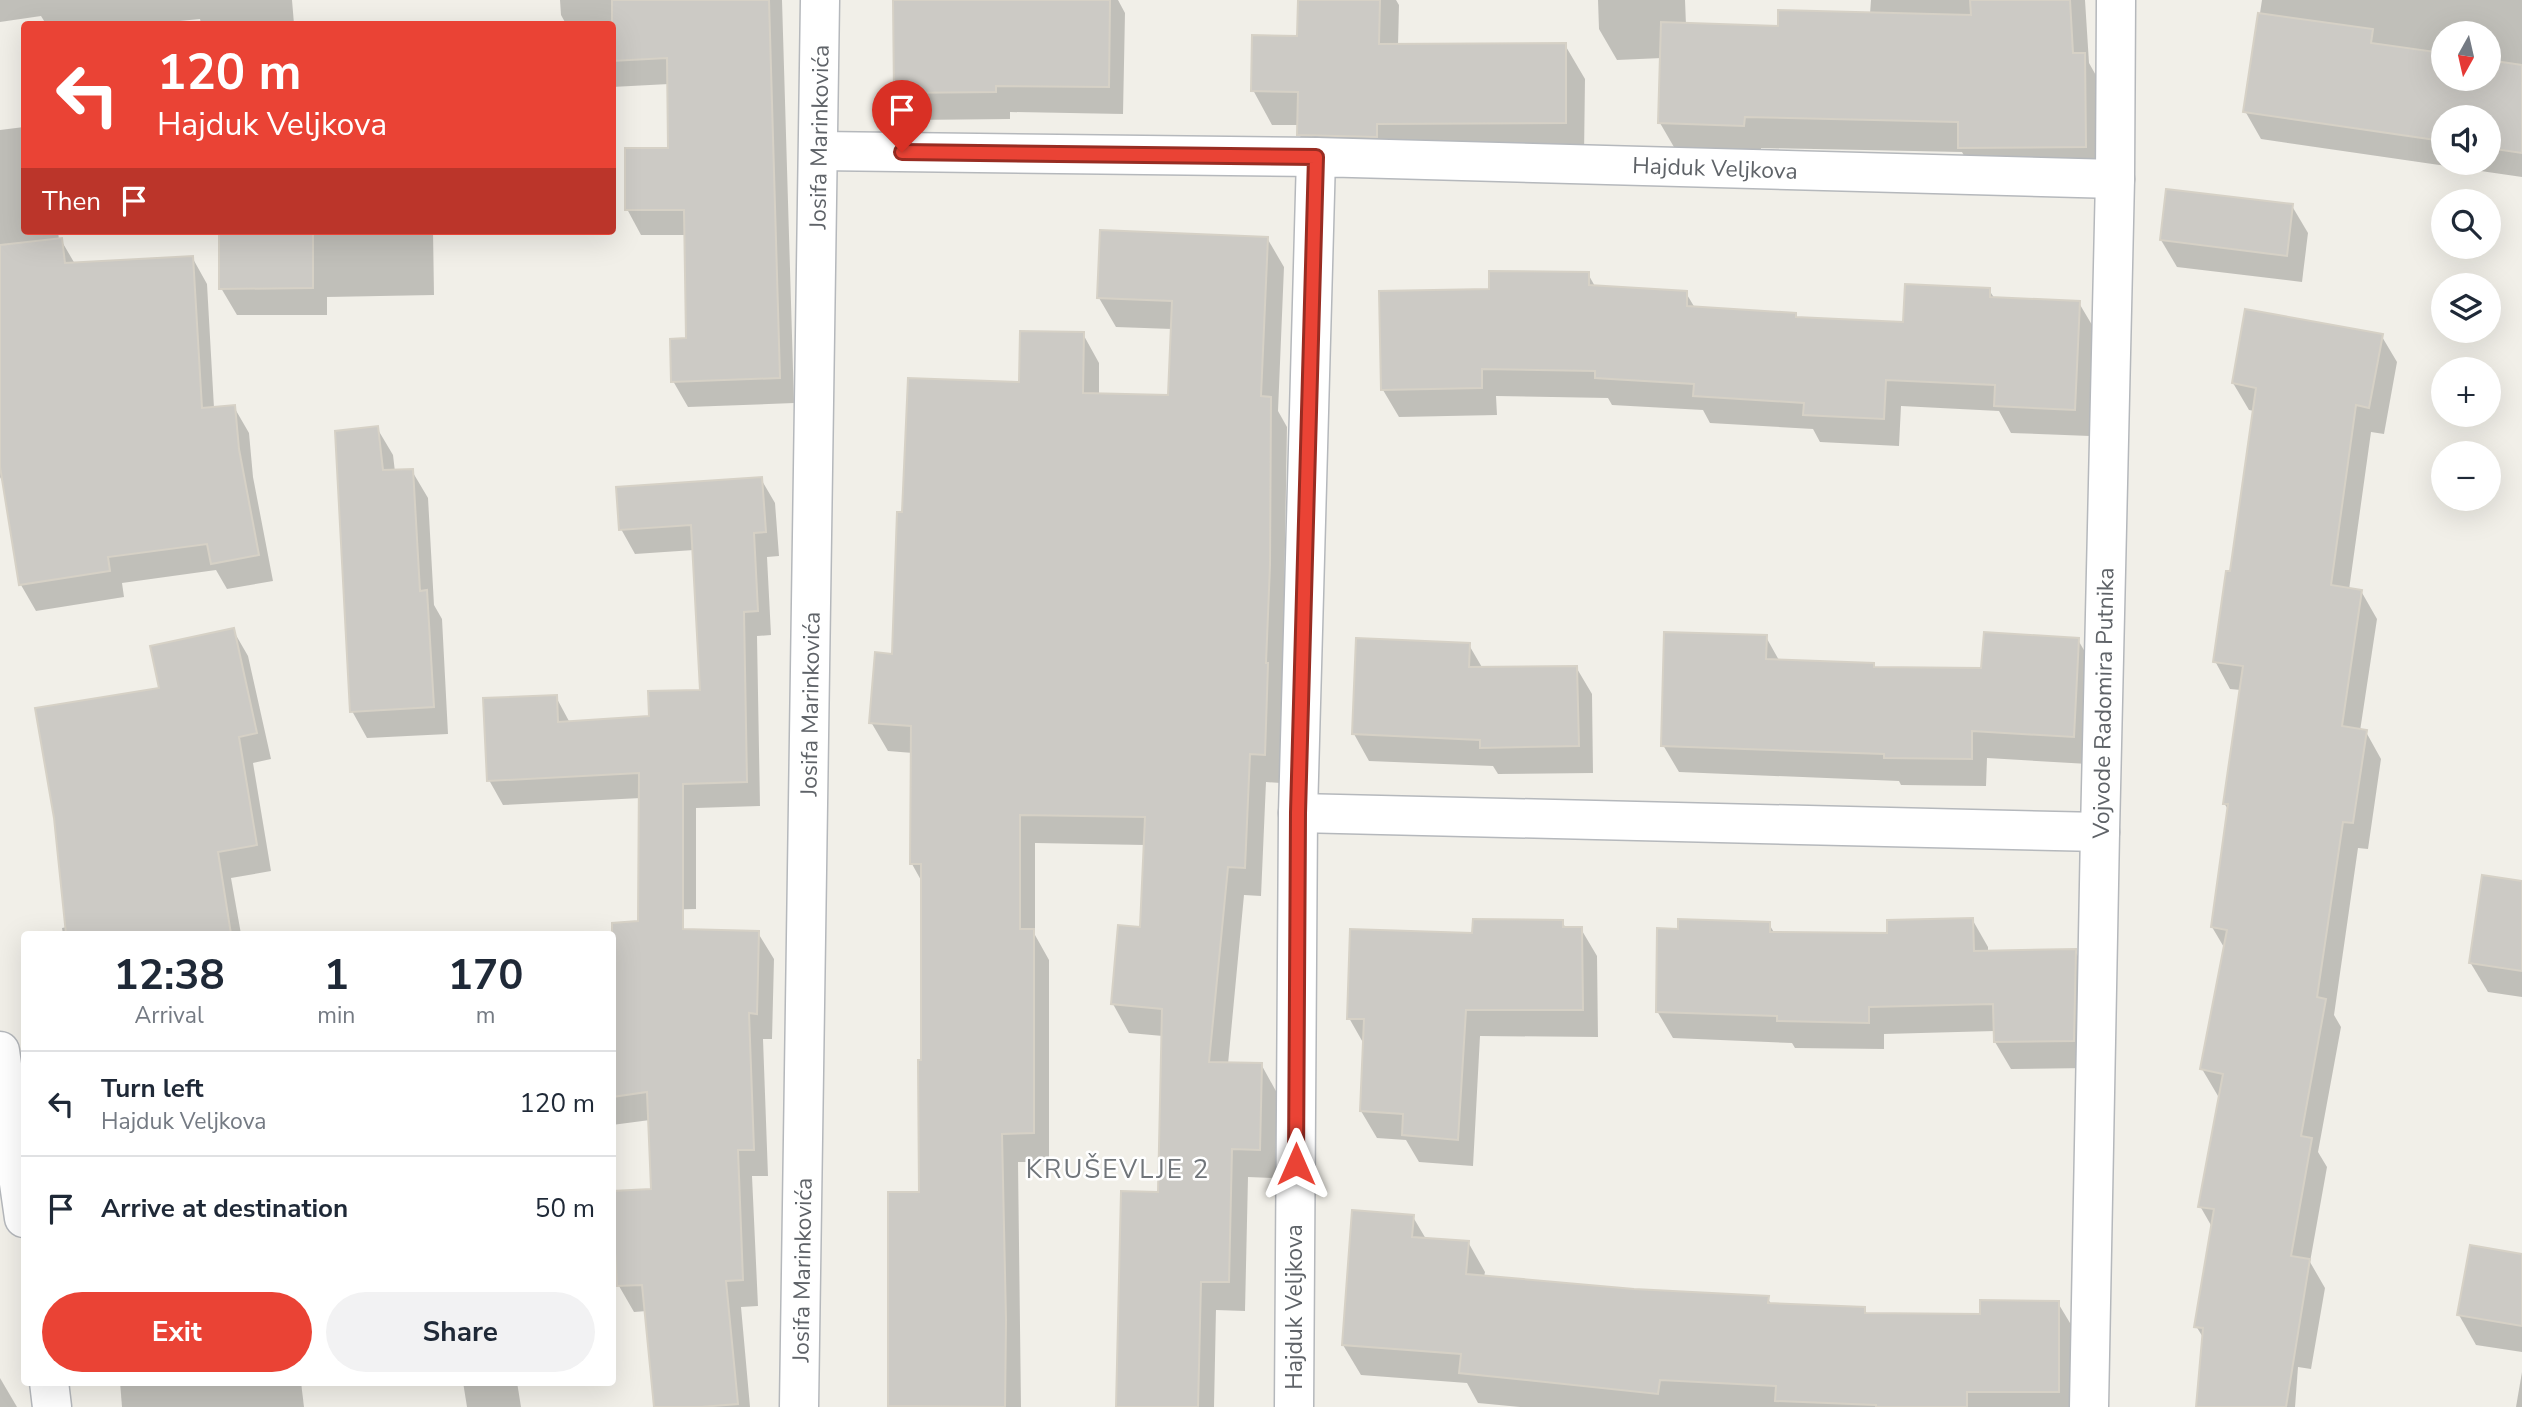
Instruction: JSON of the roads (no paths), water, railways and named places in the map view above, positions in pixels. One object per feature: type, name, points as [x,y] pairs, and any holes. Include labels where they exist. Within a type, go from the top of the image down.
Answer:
[{"type":"street","name":"Josifa Marinkovića","points":[[799,1407],[820,0]]},
{"type":"street","name":"Vojvode Radomira Putnika","points":[[2090,1407],[2099,832],[2115,179],[2116,0]]},
{"type":"street","name":"Hajduk Veljkova","points":[[819,151],[1316,157],[2115,179]]},
{"type":"street","name":"Hajduk Veljkova","points":[[1294,1407],[1298,813],[1316,157]]},
{"type":"street","points":[[1298,813],[2099,832]]},
{"type":"street","points":[[0,1051],[21,1197]]},
{"type":"street","points":[[49,1386],[52,1407]]},
{"type":"district","name":"KRUŠEVLJE 2","points":[[1118,1169]]}]
